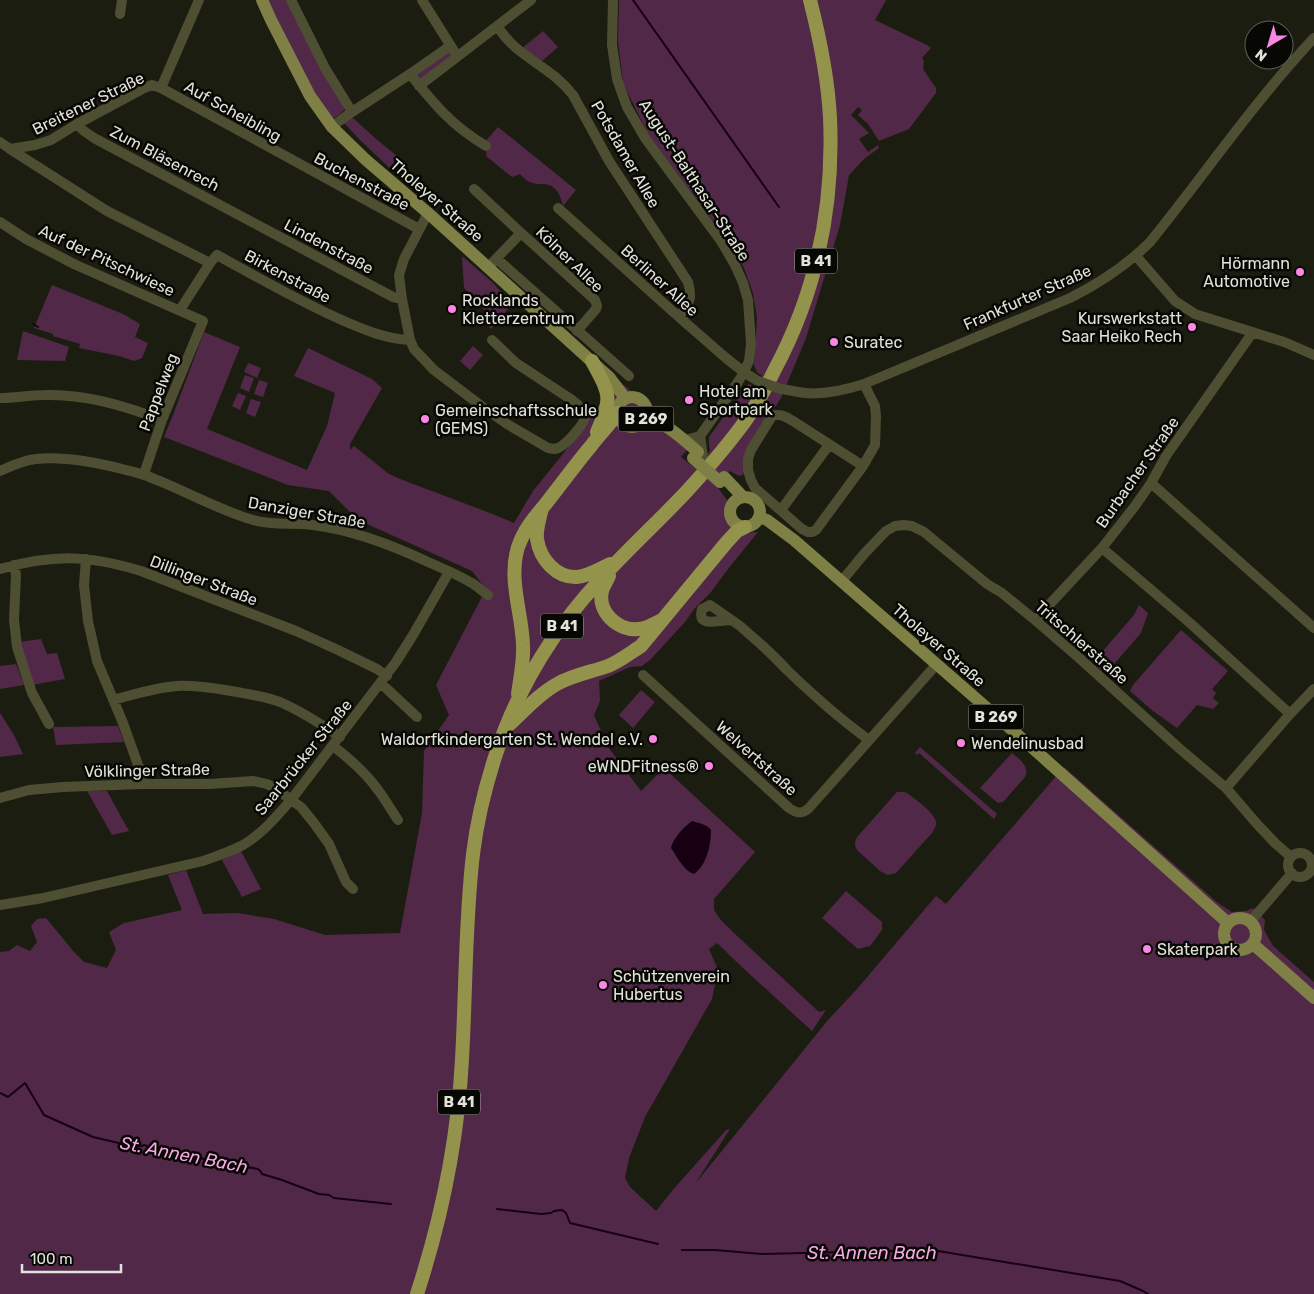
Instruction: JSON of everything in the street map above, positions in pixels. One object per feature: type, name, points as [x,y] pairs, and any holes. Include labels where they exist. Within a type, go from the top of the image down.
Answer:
[{"type":"highway","name":"B 41","points":[[417,1294],[441,1210],[458,1114],[468,905],[473,852],[486,787],[504,730],[544,653],[570,615],[621,557],[689,489],[747,419],[764,392],[783,354],[800,316],[813,278],[828,198],[831,154],[830,117],[825,70],[810,0]]},
{"type":"highway","points":[[592,361],[606,389],[608,400],[606,411],[592,445]]},
{"type":"highway","points":[[517,702],[523,646],[515,585],[515,562],[518,548],[532,520],[592,445],[619,418]]},
{"type":"highway","points":[[543,508],[538,523],[537,538],[539,548],[544,559],[557,571],[575,577],[583,576],[621,557]]},
{"type":"highway","points":[[726,543],[732,528],[732,521]]},
{"type":"highway","points":[[504,730],[539,696],[556,684],[624,658],[641,646],[726,543],[737,531],[745,527]]},
{"type":"highway","points":[[621,557],[601,592],[602,603],[606,613],[619,626],[629,629],[640,629],[661,621]]},
{"type":"main road","name":"Tholeyer Straße","points":[[262,0],[310,96],[332,127],[366,160],[428,213],[492,263],[610,378],[625,398]]},
{"type":"main road","name":"B 269","points":[[634,396],[642,400],[647,408],[645,418],[637,426],[626,426],[619,418],[618,404],[625,398],[634,396]]},
{"type":"main road","name":"B 269","points":[[645,418],[654,420],[685,440],[698,456],[722,479],[743,497],[748,497],[757,503],[760,512],[759,517]]},
{"type":"main road","name":"B 269","points":[[645,418],[676,444],[698,456]]},
{"type":"main road","name":"B 269","points":[[722,479],[732,500],[730,513],[732,521]]},
{"type":"main road","points":[[731,504],[743,497]]},
{"type":"main road","name":"Tholeyer Straße","points":[[759,517],[767,520],[794,540],[1228,923]]},
{"type":"main road","points":[[732,521],[745,527],[752,525],[759,517]]},
{"type":"main road","points":[[1241,917],[1251,921],[1257,932],[1256,940],[1253,944],[1241,950],[1236,950],[1228,945],[1224,932],[1228,923],[1241,917]]},
{"type":"main road","points":[[1253,944],[1314,998]]},
{"type":"street","points":[[120,14],[122,0]]},
{"type":"street","points":[[160,88],[199,0]]},
{"type":"street","points":[[291,0],[326,68],[352,112]]},
{"type":"street","points":[[422,0],[457,56]]},
{"type":"street","points":[[419,86],[531,0]]},
{"type":"street","name":"August-Balthasar-Straße","points":[[613,0],[612,45],[617,79],[627,107],[645,138],[735,265],[748,300],[751,344],[749,361],[738,382],[700,436]]},
{"type":"street","name":"Potsdamer Allee","points":[[497,26],[514,46],[546,69],[562,83],[577,101],[609,161],[688,282],[691,294],[688,304],[679,318]]},
{"type":"street","name":"Frankfurter Straße","points":[[744,372],[758,381],[781,389],[806,393],[830,392],[850,388],[864,384],[1090,288],[1136,256],[1150,242],[1256,104],[1314,38]]},
{"type":"street","points":[[332,127],[450,46]]},
{"type":"street","points":[[410,74],[452,123],[486,146]]},
{"type":"street","name":"Breitener Straße","points":[[10,149],[51,140],[144,88],[152,85],[160,88]]},
{"type":"street","name":"Auf Scheibling","points":[[160,88],[290,159]]},
{"type":"street","name":"Zum Bläsenrech","points":[[78,124],[94,138],[242,216]]},
{"type":"street","points":[[0,142],[107,211],[210,263],[180,310]]},
{"type":"street","name":"Buchenstraße","points":[[290,159],[419,229]]},
{"type":"street","name":"Kölner Allee","points":[[474,189],[594,300],[596,309],[577,331]]},
{"type":"street","name":"Berliner Allee","points":[[558,208],[679,318],[744,372]]},
{"type":"street","points":[[428,213],[401,268],[402,300],[410,340],[414,349],[434,370],[507,424],[548,448],[555,449],[561,447],[581,426],[585,419],[585,413],[572,400],[516,363],[492,340]]},
{"type":"street","name":"Lindenstraße","points":[[242,216],[393,297],[402,300]]},
{"type":"street","name":"Auf der Pitschwiese","points":[[0,222],[54,254],[203,321]]},
{"type":"street","name":"Kölner Allee","points":[[492,263],[521,233]]},
{"type":"street","name":"Birkenstraße","points":[[210,263],[217,255],[276,288],[337,318],[387,337],[410,340]]},
{"type":"street","points":[[1136,256],[1175,301],[1186,308],[1206,318],[1284,342],[1314,355]]},
{"type":"street","points":[[492,263],[577,331],[629,376]]},
{"type":"street","name":"Pappelweg","points":[[144,474],[162,420],[203,321]]},
{"type":"street","name":"Burbacher Straße","points":[[1035,620],[1102,548],[1135,506],[1175,443],[1253,332]]},
{"type":"street","points":[[863,466],[785,416],[777,415],[772,416],[751,450],[748,459],[748,470],[755,488],[802,529],[808,532],[816,530],[863,466],[875,445],[876,416],[874,406],[864,384]]},
{"type":"street","points":[[0,398],[45,394],[68,395],[131,408],[162,420]]},
{"type":"street","points":[[685,440],[700,436],[698,456]]},
{"type":"street","points":[[781,510],[829,445]]},
{"type":"street","name":"Danziger Straße","points":[[0,471],[18,463],[35,459],[50,459],[74,460],[144,474],[226,511],[254,520],[273,524],[312,525],[373,539],[418,557],[470,582],[488,595]]},
{"type":"street","points":[[1151,483],[1314,628]]},
{"type":"street","name":"Tritschlerstraße","points":[[842,582],[864,554],[886,531],[896,526],[904,525],[912,526],[924,532],[987,584],[1002,593],[1035,620],[1180,750],[1226,788],[1256,824],[1291,857]]},
{"type":"street","points":[[1102,548],[1190,623],[1290,714]]},
{"type":"street","name":"Dillinger Straße","points":[[0,569],[52,558],[67,557],[121,565],[141,571],[296,632],[377,669],[406,706],[418,717]]},
{"type":"street","points":[[86,559],[84,585],[88,621],[96,661],[123,723],[142,776],[142,784]]},
{"type":"street","points":[[14,565],[16,576],[14,620],[17,647],[32,693],[49,724]]},
{"type":"street","name":"Saarbrücker Straße","points":[[0,905],[44,898],[203,861],[226,853],[258,834],[278,816],[384,680],[413,635],[449,572]]},
{"type":"street","points":[[733,622],[766,648],[831,710],[869,740]]},
{"type":"street","name":"Welvertstraße","points":[[643,675],[795,812],[800,813],[805,812],[809,808],[936,665]]},
{"type":"street","points":[[113,700],[151,690],[177,686],[198,686],[255,695],[279,702],[302,713],[337,742],[378,789],[398,820]]},
{"type":"street","points":[[1226,788],[1314,689]]},
{"type":"street","name":"Völklinger Straße","points":[[0,798],[29,790],[63,787],[209,784],[254,781],[267,784],[277,789],[300,807],[319,830],[329,844],[346,882],[353,889]]},
{"type":"street","points":[[1311,851],[1311,876],[1298,876],[1292,873],[1288,863],[1291,857],[1311,851]]},
{"type":"street","points":[[1251,921],[1292,873]]},
{"type":"shaded area","points":[[265,0],[287,0],[344,105],[344,110],[332,119],[314,96]]},
{"type":"shaded area","points":[[619,0],[886,0],[875,20],[931,48],[922,58],[924,61],[923,69],[936,88],[936,93],[909,129],[879,141],[868,124],[858,115],[862,110],[858,107],[851,115],[869,133],[859,139],[868,152],[878,145],[879,148],[864,159],[849,175],[840,225],[806,338],[781,398],[749,448],[743,475],[739,476],[730,471],[716,485],[727,500],[727,517],[734,528],[744,533],[758,532],[711,592],[650,660],[642,666],[630,667],[599,681],[600,701],[594,715],[608,747],[641,791],[664,768],[755,852],[714,899],[714,910],[720,919],[819,1012],[826,1010],[812,1031],[717,943],[709,949],[718,970],[712,999],[645,1117],[629,1158],[625,1178],[630,1187],[656,1211],[726,1130],[730,1129],[695,1184],[828,1020],[857,989],[936,896],[946,904],[1064,767],[1218,903],[1232,912],[1246,911],[1253,908],[1265,920],[1264,930],[1273,946],[1314,982],[1314,1294],[0,1294],[0,952],[9,951],[17,945],[30,951],[37,942],[31,926],[37,919],[46,918],[84,962],[107,968],[116,950],[109,932],[124,923],[182,910],[168,875],[186,870],[203,914],[238,913],[274,919],[325,935],[400,933],[422,813],[424,751],[449,715],[436,685],[486,589],[472,571],[358,520],[329,491],[288,485],[164,437],[204,332],[240,347],[207,429],[307,470],[327,426],[335,393],[294,376],[308,348],[372,379],[382,388],[350,444],[350,450],[354,446],[389,474],[400,479],[514,523],[533,491],[618,380],[692,444],[681,457],[695,468],[710,451],[709,437],[744,388],[749,384],[756,387],[762,376],[757,372],[754,365],[757,318],[753,293],[744,268],[728,241],[648,134],[623,83],[618,41]]},
{"type":"shaded area","points":[[543,31],[558,47],[542,61],[521,49]]},
{"type":"shaded area","points":[[449,51],[453,54],[421,79],[416,76]]},
{"type":"shaded area","points":[[348,116],[403,161],[405,176],[396,174],[360,140],[342,121]]},
{"type":"shaded area","points":[[498,127],[576,190],[563,206],[557,190],[551,186],[547,184],[534,184],[520,174],[512,177],[486,156],[487,147],[485,142]]},
{"type":"shaded area","points":[[462,256],[506,297],[508,309],[491,329],[487,325],[489,315],[464,288]]},
{"type":"shaded area","points":[[52,285],[123,314],[140,324],[135,337],[148,343],[142,358],[134,361],[79,348],[80,344],[34,328]]},
{"type":"shaded area","points":[[23,331],[69,347],[65,361],[17,360]]},
{"type":"shaded area","points":[[473,346],[483,355],[470,370],[460,361]]},
{"type":"shaded area","points":[[248,363],[261,368],[257,378],[244,372]]},
{"type":"shaded area","points":[[245,375],[254,378],[249,392],[240,388]]},
{"type":"shaded area","points":[[259,380],[268,383],[263,397],[254,394]]},
{"type":"shaded area","points":[[238,393],[246,396],[240,410],[232,406]]},
{"type":"shaded area","points":[[251,399],[261,402],[255,417],[246,413]]},
{"type":"shaded area","points":[[1139,605],[1148,613],[1141,633],[1108,671],[1102,671],[1095,664],[1095,660],[1134,615]]},
{"type":"shaded area","points":[[1181,630],[1228,671],[1212,689],[1216,693],[1213,698],[1219,703],[1213,709],[1197,705],[1177,728],[1130,691],[1133,685]]},
{"type":"shaded area","points":[[41,639],[47,654],[57,653],[65,679],[32,685],[19,642]]},
{"type":"shaded area","points":[[16,664],[24,685],[0,689],[0,666]]},
{"type":"shaded area","points":[[641,690],[655,702],[633,728],[619,715]]},
{"type":"shaded area","points":[[0,713],[14,735],[23,754],[0,757]]},
{"type":"shaded area","points":[[118,726],[124,742],[56,745],[53,727]]},
{"type":"shaded area","points":[[920,747],[997,814],[994,819],[919,753],[917,755],[915,753]]},
{"type":"shaded area","points":[[1012,753],[1025,766],[1025,777],[1003,802],[998,803],[980,788]]},
{"type":"shaded area","points":[[87,791],[107,791],[129,831],[112,835]]},
{"type":"shaded area","points":[[897,792],[907,793],[924,806],[935,818],[936,825],[932,833],[896,873],[888,875],[880,871],[858,851],[855,842],[858,836]]},
{"type":"shaded area","points":[[692,821],[705,825],[711,830],[709,848],[705,860],[694,874],[684,867],[671,848],[676,837]]},
{"type":"shaded area","points":[[241,851],[261,889],[242,897],[222,860]]},
{"type":"shaded area","points":[[846,891],[882,922],[882,930],[870,946],[858,949],[822,918]]},
{"type":"waterway","points":[[633,0],[779,207]]},
{"type":"waterway","points":[[33,324],[38,327]]},
{"type":"waterway","name":"St. Annen Bach","points":[[0,1093],[8,1097],[25,1083],[44,1115],[93,1137],[136,1147],[145,1145],[151,1149],[258,1169],[262,1174],[334,1198],[391,1204]]},
{"type":"waterway","name":"St. Annen Bach","points":[[497,1209],[541,1214],[562,1210],[566,1213],[570,1223],[658,1244]]},
{"type":"waterway","name":"St. Annen Bach","points":[[682,1250],[715,1250],[762,1254],[932,1250],[1120,1281],[1148,1294]]},
{"type":"place","name":"Hörmann Automotive","points":[[1300,272]]},
{"type":"place","name":"Rocklands Kletterzentrum","points":[[452,309]]},
{"type":"place","name":"Kurswerkstatt Saar Heiko Rech","points":[[1192,327]]},
{"type":"place","name":"Suratec","points":[[834,342]]},
{"type":"place","name":"Hotel am Sportpark","points":[[689,400]]},
{"type":"place","name":"Gemeinschaftsschule (GEMS)","points":[[425,419]]},
{"type":"place","name":"Waldorfkindergarten St. Wendel e.V.","points":[[653,739]]},
{"type":"place","name":"Wendelinusbad","points":[[961,743]]},
{"type":"place","name":"eWNDFitness®","points":[[709,766]]},
{"type":"place","name":"Skaterpark","points":[[1147,949]]},
{"type":"place","name":"Schützenverein Hubertus","points":[[603,985]]}]
